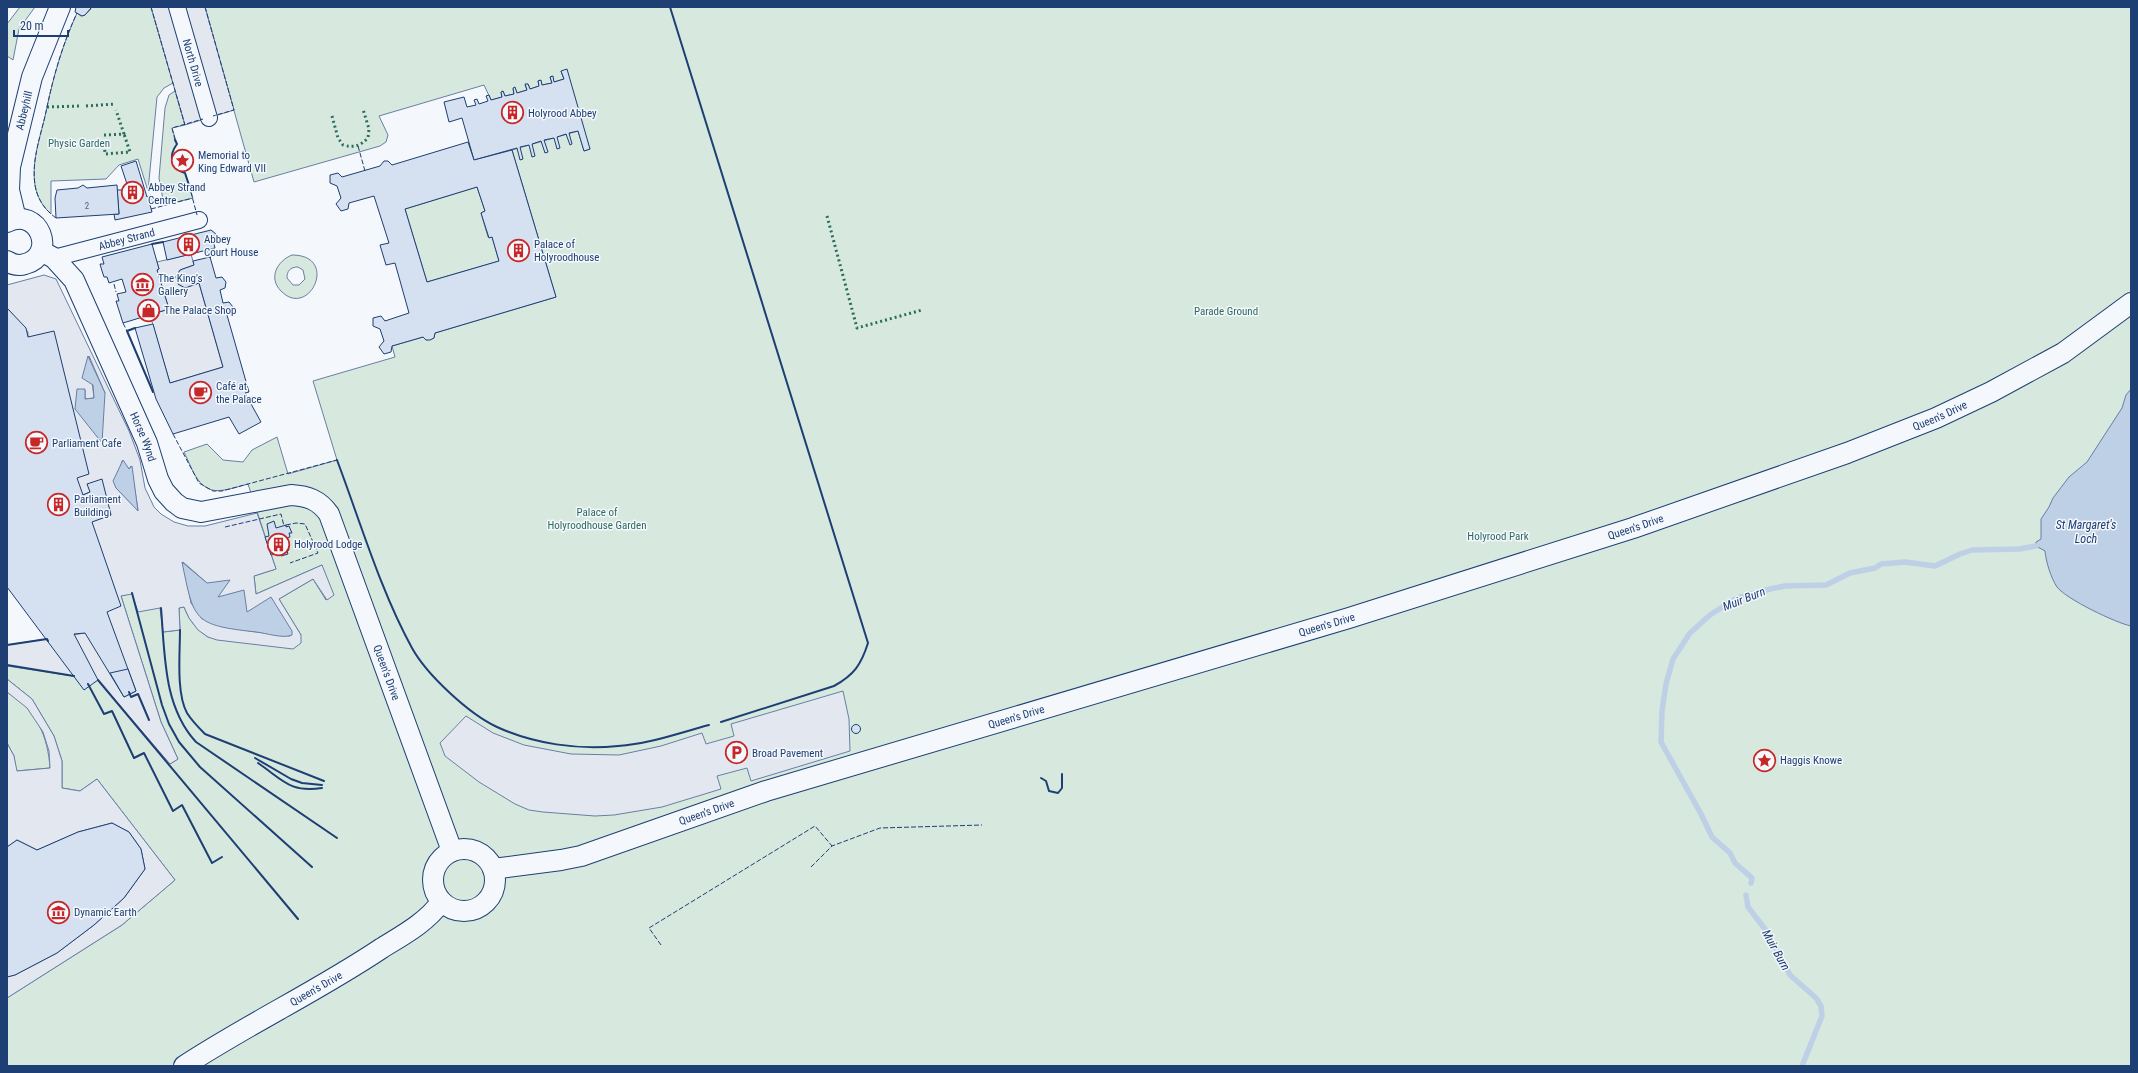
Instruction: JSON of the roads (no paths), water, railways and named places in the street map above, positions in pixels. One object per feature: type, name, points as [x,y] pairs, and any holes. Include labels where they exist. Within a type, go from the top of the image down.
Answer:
[{"type":"street","name":"Abbeyhill","points":[[11,220],[9,167],[32,77],[60,7]]},
{"type":"street","name":"North Drive","points":[[177,7],[209,118]]},
{"type":"street","points":[[7,261],[18,265],[27,263],[48,254],[36,226],[29,220],[11,220]]},
{"type":"street","name":"Abbey Strand","points":[[48,254],[199,220]]},
{"type":"street","name":"Horse Wynd","points":[[48,254],[74,280],[147,443],[158,479],[164,491],[174,502],[182,508],[202,512],[291,495],[314,499]]},
{"type":"street","name":"Queen's Drive","points":[[493,869],[562,860],[601,850],[683,819],[766,791],[1341,620],[1677,513],[1848,453],[1936,418],[1991,392],[2063,352],[2131,302]]},
{"type":"street","name":"Queen's Drive","points":[[314,499],[320,503],[329,514],[452,851]]},
{"type":"street","points":[[464,849],[476,852],[486,858],[493,869],[494,887],[489,898],[481,906],[463,911],[452,909],[441,902],[435,892],[433,874],[438,862],[452,851],[464,849]]},
{"type":"street","name":"Queen's Drive","points":[[184,1066],[246,1027],[361,963],[415,927],[436,910],[441,902]]},
{"type":"water","points":[[88,356],[105,393],[102,443],[75,409],[77,389],[85,389],[85,399],[94,398],[93,385],[82,378]]},
{"type":"water","name":"St Margaret's Loch","points":[[2131,389],[2131,626],[2092,610],[2062,592],[2057,587],[2053,579],[2045,551],[2036,546],[2036,542],[2041,539],[2041,519],[2053,498],[2069,477],[2087,462],[2122,408],[2126,395]]},
{"type":"water","points":[[123,460],[129,469],[132,466],[138,511],[116,488],[113,481]]},
{"type":"water","points":[[182,562],[207,583],[230,580],[218,597],[244,590],[247,612],[271,597],[292,631],[292,635],[284,636],[260,633],[220,626],[208,622],[200,616],[194,608]]},
{"type":"waterway","name":"Muir Burn","points":[[1751,883],[1752,878],[1735,863],[1730,853],[1712,837],[1661,742],[1662,711],[1666,684],[1673,659],[1690,633],[1710,615],[1737,598],[1770,589],[1785,586],[1826,585],[1850,573],[1875,568],[1881,564],[1905,562],[1935,566],[1972,550],[2019,549],[2036,546]]},
{"type":"waterway","name":"Muir Burn","points":[[1746,895],[1748,907],[1768,933],[1790,975],[1816,998],[1821,1006],[1822,1016],[1802,1066]]},
{"type":"place","name":"Holyrood Abbey","points":[[513,113]]},
{"type":"place","name":"Memorial to King Edward VII","points":[[183,161]]},
{"type":"place","name":"Abbey Strand Centre","points":[[132,193]]},
{"type":"place","name":"Abbey Court House","points":[[189,245]]},
{"type":"place","name":"Palace of Holyroodhouse","points":[[519,250]]},
{"type":"place","name":"The King's Gallery","points":[[143,284]]},
{"type":"place","name":"The Palace Shop","points":[[149,310]]},
{"type":"place","name":"Café at the Palace","points":[[201,392]]},
{"type":"place","name":"Parliament Cafe","points":[[37,443]]},
{"type":"place","name":"Parliament Building","points":[[58,505]]},
{"type":"place","name":"Holyrood Lodge","points":[[278,544]]},
{"type":"place","name":"Broad Pavement","points":[[736,753]]},
{"type":"place","name":"Haggis Knowe","points":[[1765,760]]},
{"type":"place","name":"Dynamic Earth","points":[[58,912]]},
{"type":"park label","name":"Physic Garden","points":[[79,143]]},
{"type":"park label","name":"Parade Ground","points":[[1226,311]]},
{"type":"park label","name":"Palace of Holyroodhouse Garden","points":[[597,518]]},
{"type":"park label","name":"Holyrood Park","points":[[1498,536]]}]
